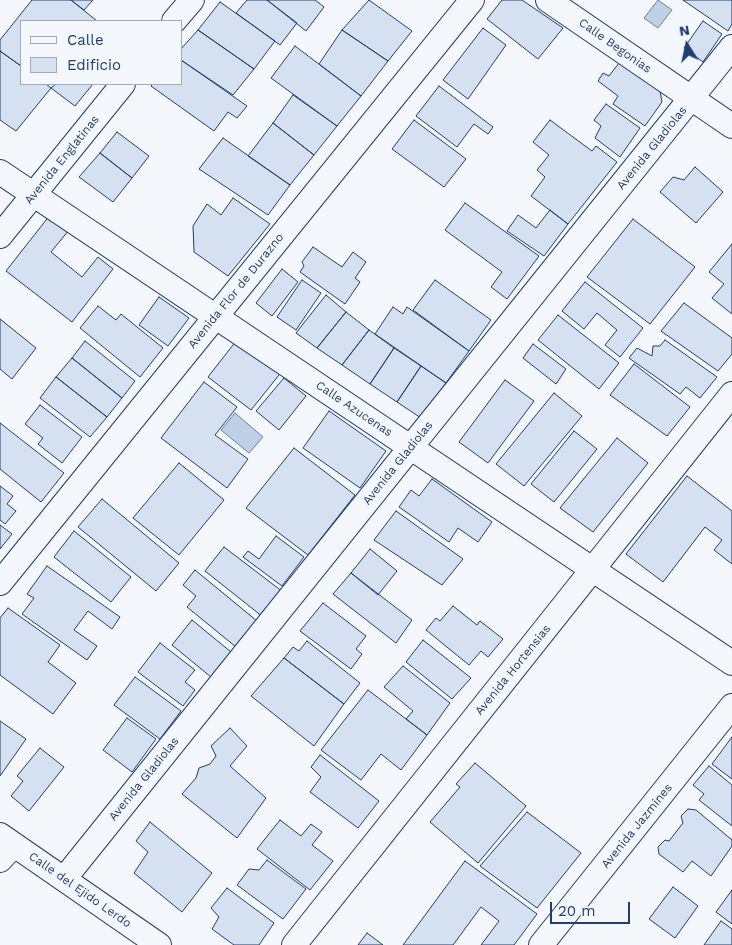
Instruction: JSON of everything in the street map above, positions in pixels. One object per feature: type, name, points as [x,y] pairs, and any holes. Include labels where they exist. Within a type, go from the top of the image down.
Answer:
[{"type":"street","points":[[175,20],[192,0]]},
{"type":"street","name":"Avenida Flor de Durazno","points":[[0,583],[472,0]]},
{"type":"street","name":"Calle Begonias","points":[[548,0],[732,126]]},
{"type":"street","name":"Avenida Gladiolas","points":[[64,879],[732,47]]},
{"type":"street","name":"Avenida Englatinas","points":[[0,236],[122,85]]},
{"type":"street","name":"Calle Azucenas","points":[[0,172],[732,663]]},
{"type":"street","name":"Avenida Hortensias","points":[[294,945],[732,394]]},
{"type":"street","name":"Avenida Jazmines","points":[[541,945],[732,706]]},
{"type":"street","name":"Calle del Ejido Lerdo","points":[[5,847],[64,879],[159,945]]},
{"type":"water","points":[[658,0],[672,10],[658,28],[644,18]]},
{"type":"water","points":[[235,413],[263,437],[249,453],[221,430]]},
{"type":"building","points":[[32,0],[71,0],[96,20],[20,20],[20,65],[0,51],[0,40]]},
{"type":"building","points":[[71,0],[93,0],[84,10]]},
{"type":"building","points":[[247,0],[267,0],[297,23],[280,45],[236,13]]},
{"type":"building","points":[[267,0],[315,0],[324,7],[306,31]]},
{"type":"building","points":[[369,0],[412,31],[388,61],[342,30]]},
{"type":"building","points":[[502,0],[522,0],[563,28],[538,59],[487,19]]},
{"type":"building","points":[[683,0],[732,0],[732,24],[728,31]]},
{"type":"building","points":[[220,2],[275,41],[254,69],[198,30]]},
{"type":"building","points":[[703,21],[722,34],[703,62],[684,48]]},
{"type":"building","points":[[483,28],[506,45],[468,99],[443,80]]},
{"type":"building","points":[[198,30],[254,69],[233,95],[182,61],[182,48]]},
{"type":"building","points":[[342,30],[388,61],[361,96],[319,64]]},
{"type":"building","points":[[295,46],[361,96],[337,126],[271,78]]},
{"type":"building","points":[[0,51],[20,65],[20,85],[47,85],[51,88],[16,131],[0,120]]},
{"type":"building","points":[[182,61],[247,106],[237,118],[228,112],[214,131],[151,86],[182,85]]},
{"type":"building","points":[[619,63],[660,91],[662,102],[645,126],[613,104],[618,96],[598,81],[603,73],[609,76]]},
{"type":"building","points":[[55,85],[92,85],[75,106],[51,88]]},
{"type":"building","points":[[439,86],[493,127],[488,134],[474,124],[457,147],[416,116]]},
{"type":"building","points":[[293,95],[337,126],[314,155],[273,123]]},
{"type":"building","points":[[606,104],[640,128],[620,157],[595,138],[601,126],[594,120]]},
{"type":"building","points":[[414,120],[466,159],[444,187],[392,149]]},
{"type":"building","points":[[550,120],[592,151],[596,146],[617,162],[568,224],[531,196],[545,177],[537,170],[549,155],[533,142]]},
{"type":"building","points":[[273,123],[314,155],[290,185],[248,156]]},
{"type":"building","points":[[117,132],[149,156],[132,178],[100,153]]},
{"type":"building","points":[[223,138],[290,185],[268,215],[199,169]]},
{"type":"building","points":[[100,153],[132,178],[113,202],[79,177]]},
{"type":"building","points":[[695,167],[723,192],[696,223],[660,192],[673,177],[684,180]]},
{"type":"building","points":[[233,198],[270,224],[228,276],[194,252],[193,226],[207,204],[221,215]]},
{"type":"building","points":[[465,203],[539,256],[507,299],[491,287],[502,272],[445,230]]},
{"type":"building","points":[[550,210],[568,224],[544,256],[507,231],[518,215],[536,228]]},
{"type":"building","points":[[50,215],[69,230],[51,252],[82,277],[98,257],[113,269],[72,322],[6,271]]},
{"type":"building","points":[[633,219],[695,267],[650,324],[587,277]]},
{"type":"building","points":[[732,244],[732,314],[712,298],[724,284],[709,272]]},
{"type":"building","points":[[313,247],[342,267],[353,252],[366,262],[355,278],[360,282],[345,304],[300,272],[304,266],[302,262]]},
{"type":"building","points":[[282,269],[298,282],[272,316],[256,303]]},
{"type":"building","points":[[302,280],[321,293],[296,330],[277,317]]},
{"type":"building","points":[[435,280],[491,320],[469,351],[413,310]]},
{"type":"building","points":[[585,282],[643,328],[620,357],[605,345],[617,330],[597,313],[584,329],[562,311]]},
{"type":"building","points":[[326,295],[346,312],[317,348],[296,333]]},
{"type":"building","points":[[159,297],[189,318],[168,346],[139,325]]},
{"type":"building","points":[[684,303],[732,338],[732,354],[718,371],[661,331]]},
{"type":"building","points":[[98,306],[116,320],[121,314],[163,348],[140,377],[80,328]]},
{"type":"building","points":[[393,307],[403,314],[407,307],[469,351],[446,383],[375,334]]},
{"type":"building","points":[[346,312],[369,330],[342,365],[317,348]]},
{"type":"building","points":[[558,315],[619,363],[599,389],[538,340]]},
{"type":"building","points":[[0,319],[36,348],[12,379],[0,369]]},
{"type":"building","points":[[369,330],[394,348],[370,384],[342,365]]},
{"type":"building","points":[[240,336],[283,370],[251,410],[208,377]]},
{"type":"building","points":[[665,340],[717,377],[700,398],[686,387],[680,394],[629,358],[637,348],[652,356],[653,346],[660,346]]},
{"type":"building","points":[[85,341],[135,381],[122,398],[72,358]]},
{"type":"building","points":[[533,344],[566,369],[556,384],[523,358]]},
{"type":"building","points":[[394,348],[421,366],[397,402],[370,384]]},
{"type":"building","points":[[72,358],[122,398],[107,417],[56,377]]},
{"type":"building","points":[[634,364],[690,407],[667,436],[610,395]]},
{"type":"building","points":[[421,366],[446,383],[421,418],[397,402]]},
{"type":"building","points":[[56,377],[107,417],[90,437],[40,398]]},
{"type":"building","points":[[284,378],[306,396],[279,430],[256,411]]},
{"type":"building","points":[[505,380],[534,401],[488,463],[459,442]]},
{"type":"building","points":[[204,382],[237,407],[215,435],[248,459],[227,488],[161,438]]},
{"type":"building","points":[[554,393],[582,416],[524,486],[496,464]]},
{"type":"building","points":[[40,405],[82,437],[62,463],[38,444],[43,438],[25,424]]},
{"type":"building","points":[[329,411],[386,451],[360,488],[303,448]]},
{"type":"building","points":[[0,423],[64,473],[41,502],[0,469]]},
{"type":"building","points":[[574,431],[597,449],[554,502],[531,484]]},
{"type":"building","points":[[617,438],[648,463],[593,532],[560,508]]},
{"type":"building","points":[[294,448],[355,495],[308,555],[246,508]]},
{"type":"building","points":[[179,463],[224,500],[179,555],[133,518]]},
{"type":"building","points":[[687,476],[732,511],[732,564],[714,550],[722,540],[705,527],[663,582],[626,554]]},
{"type":"building","points":[[432,479],[492,522],[478,542],[458,528],[449,542],[399,507],[411,490],[419,496]]},
{"type":"building","points":[[0,486],[13,496],[7,504],[16,511],[5,524],[0,520]]},
{"type":"building","points":[[102,499],[179,563],[156,591],[78,527]]},
{"type":"building","points":[[396,511],[463,559],[442,585],[374,540]]},
{"type":"building","points":[[0,525],[12,534],[0,549]]},
{"type":"building","points":[[74,531],[131,577],[111,602],[54,557]]},
{"type":"building","points":[[276,536],[304,557],[282,586],[243,557],[248,551],[259,559]]},
{"type":"building","points":[[224,547],[283,592],[263,617],[205,571]]},
{"type":"building","points":[[370,549],[397,571],[378,595],[351,573]]},
{"type":"building","points":[[47,566],[120,617],[112,629],[88,611],[74,630],[97,646],[87,660],[22,614],[34,598],[27,594]]},
{"type":"building","points":[[195,570],[257,621],[236,647],[187,607],[196,596],[183,585]]},
{"type":"building","points":[[351,573],[412,620],[396,643],[333,594]]},
{"type":"building","points":[[323,603],[366,636],[356,649],[362,654],[351,669],[300,631]]},
{"type":"building","points":[[453,606],[477,625],[480,621],[503,639],[488,657],[481,651],[469,665],[426,630],[436,618],[440,621]]},
{"type":"building","points":[[8,608],[60,645],[48,662],[76,683],[53,714],[0,675],[0,618]]},
{"type":"building","points":[[192,620],[231,652],[211,677],[172,645]]},
{"type":"building","points":[[423,640],[471,678],[452,699],[406,662]]},
{"type":"building","points":[[307,641],[360,683],[344,704],[284,658],[293,647],[299,651]]},
{"type":"building","points":[[160,643],[195,670],[185,682],[195,690],[183,706],[138,672]]},
{"type":"building","points":[[284,658],[344,704],[314,746],[251,696]]},
{"type":"building","points":[[403,666],[450,703],[427,735],[406,719],[413,711],[384,687]]},
{"type":"building","points":[[135,677],[181,711],[160,739],[114,705]]},
{"type":"building","points":[[368,690],[427,735],[401,770],[381,754],[361,780],[321,750]]},
{"type":"building","points":[[127,718],[156,739],[132,772],[103,750]]},
{"type":"building","points":[[0,721],[26,739],[0,776]]},
{"type":"building","points":[[230,728],[247,746],[230,766],[266,798],[237,838],[182,794],[196,778],[199,768],[210,764],[216,756],[211,746]]},
{"type":"building","points":[[732,737],[732,779],[712,764]]},
{"type":"building","points":[[40,748],[64,767],[29,811],[11,796],[23,781],[17,776]]},
{"type":"building","points":[[320,755],[379,801],[358,828],[310,792],[321,777],[311,767]]},
{"type":"building","points":[[475,763],[526,806],[478,863],[430,822],[460,787],[456,784]]},
{"type":"building","points":[[709,766],[732,785],[732,826],[699,800],[704,794],[693,785]]},
{"type":"building","points":[[688,809],[696,810],[732,840],[732,846],[711,876],[692,861],[683,872],[659,854],[658,847],[665,840],[669,841],[683,823],[681,816]]},
{"type":"building","points":[[527,812],[581,853],[537,908],[480,866]]},
{"type":"building","points":[[280,820],[301,836],[311,824],[322,832],[312,845],[333,861],[310,890],[257,849]]},
{"type":"building","points":[[150,822],[212,873],[182,912],[134,873],[148,852],[136,841]]},
{"type":"building","points":[[267,860],[306,889],[283,919],[237,885],[249,869],[259,870]]},
{"type":"building","points":[[465,861],[537,914],[514,945],[481,945],[499,921],[481,907],[453,945],[403,945]]},
{"type":"building","points":[[673,887],[698,906],[675,938],[649,919]]},
{"type":"building","points":[[227,888],[274,923],[259,945],[234,945],[212,929],[219,917],[211,908]]},
{"type":"building","points":[[732,890],[732,924],[716,912]]},
{"type":"building","points":[[721,921],[732,929],[732,945],[704,945]]},
{"type":"building","points":[[367,933],[383,945],[358,945]]}]
